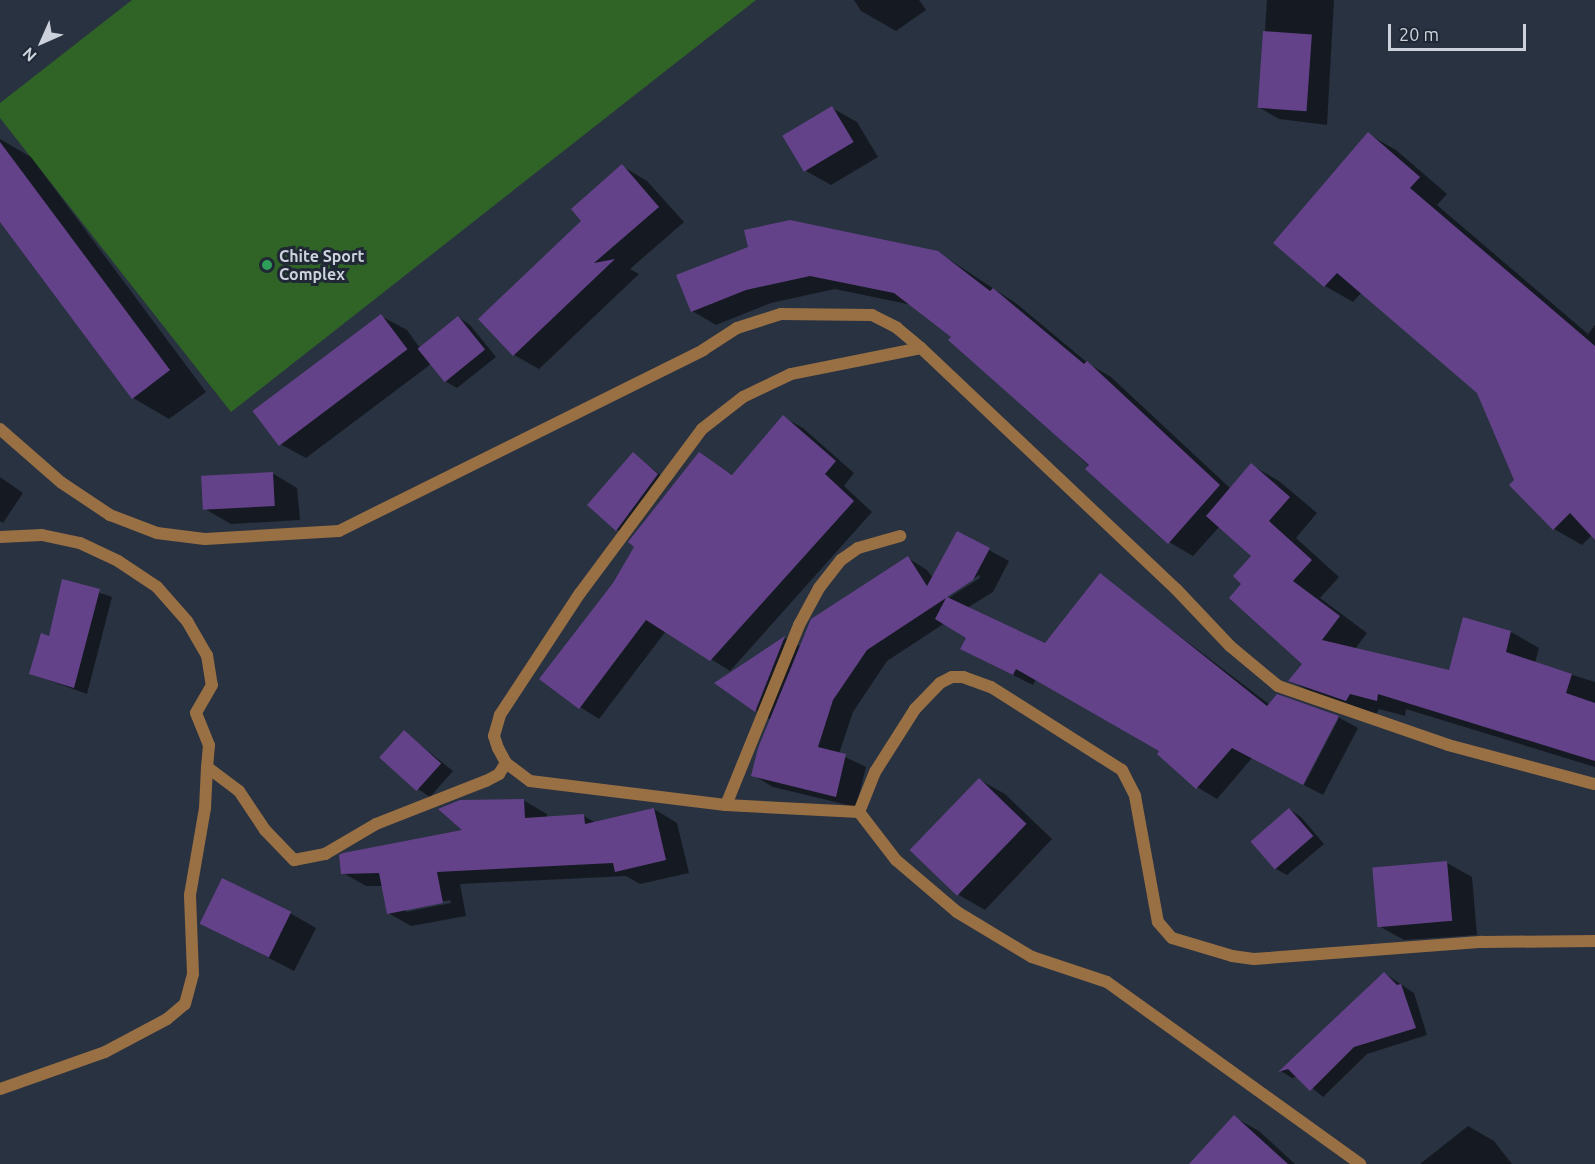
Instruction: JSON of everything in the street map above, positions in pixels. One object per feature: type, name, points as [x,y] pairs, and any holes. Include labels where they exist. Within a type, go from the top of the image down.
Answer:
[{"type":"street","points":[[0,429],[62,483],[110,515],[157,532],[205,539],[339,531],[703,350],[737,328],[781,314],[872,315],[897,328],[921,348],[1176,588],[1230,646],[1278,686],[1448,746],[1595,784]]},
{"type":"street","points":[[921,348],[791,374],[743,397],[702,429],[579,593],[500,715],[494,736],[506,763],[530,781],[726,805],[859,812],[896,860],[957,912],[1032,957],[1107,982],[1360,1164]]},
{"type":"street","points":[[0,537],[42,535],[80,543],[118,561],[157,586],[188,621],[207,655],[212,685],[196,713],[209,745],[205,808],[190,895],[193,974],[184,1004],[167,1018],[105,1052],[0,1089]]},
{"type":"street","points":[[726,805],[799,625],[819,588],[841,560],[858,548],[900,536]]},
{"type":"street","points":[[859,812],[875,772],[915,709],[940,683],[952,677],[963,677],[992,687],[1122,770],[1136,796],[1158,922],[1167,934],[1181,941],[1232,956],[1279,959],[1482,942],[1595,941]]},
{"type":"street","points":[[207,767],[239,791],[283,851],[294,860],[301,860],[325,854],[376,824],[486,781],[499,774],[506,763]]},
{"type":"green space","name":"Chite Sport Complex","points":[[132,0],[756,0],[231,412],[0,118],[0,103]]},
{"type":"building","points":[[1263,31],[1312,34],[1307,111],[1258,108]]},
{"type":"building","points":[[832,106],[854,142],[804,172],[782,136]]},
{"type":"building","points":[[1368,132],[1420,177],[1410,188],[1595,346],[1595,540],[1570,513],[1553,530],[1509,485],[1514,480],[1477,393],[1337,273],[1324,287],[1273,243]]},
{"type":"building","points":[[0,142],[170,370],[132,399],[0,222]]},
{"type":"building","points":[[622,164],[659,207],[594,263],[615,259],[513,356],[478,319],[581,221],[571,209]]},
{"type":"building","points":[[790,220],[938,251],[990,291],[993,288],[1084,364],[1087,361],[1220,485],[1168,544],[1085,469],[1089,465],[948,340],[951,337],[894,293],[810,276],[746,290],[691,312],[676,275],[748,247],[744,230]]},
{"type":"building","points":[[381,314],[407,349],[279,446],[252,411]]},
{"type":"building","points":[[458,316],[485,349],[445,382],[418,349]]},
{"type":"building","points":[[783,415],[836,461],[825,474],[854,501],[710,661],[646,620],[579,709],[539,679],[613,583],[634,547],[628,542],[699,452],[732,475]]},
{"type":"building","points":[[633,452],[658,474],[616,531],[587,505]]},
{"type":"building","points":[[1251,463],[1290,497],[1269,521],[1312,560],[1293,581],[1340,616],[1322,640],[1449,670],[1463,617],[1511,631],[1506,652],[1572,674],[1566,693],[1595,703],[1595,761],[1378,694],[1377,701],[1350,694],[1346,701],[1288,681],[1302,664],[1229,598],[1241,584],[1233,576],[1251,556],[1206,516]]},
{"type":"building","points":[[273,472],[275,506],[203,510],[201,476]]},
{"type":"building","points":[[957,531],[990,548],[973,580],[947,597],[1045,643],[1100,573],[1267,706],[1277,694],[1339,716],[1303,785],[1232,748],[1196,789],[1157,754],[1159,751],[1016,669],[1013,675],[960,649],[966,638],[935,619],[946,598],[867,650],[833,700],[818,747],[846,754],[836,797],[751,776],[758,748],[811,619],[908,556],[927,586]]},
{"type":"building","points":[[62,579],[100,589],[74,688],[29,674],[41,633],[49,636]]},
{"type":"building","points":[[785,636],[755,712],[714,683]]},
{"type":"building","points":[[404,730],[441,763],[416,791],[379,757]]},
{"type":"building","points":[[979,778],[1026,824],[957,896],[910,850]]},
{"type":"building","points":[[524,799],[525,818],[584,814],[585,824],[654,808],[666,860],[615,872],[613,863],[437,872],[443,903],[387,914],[379,873],[341,874],[339,855],[343,853],[462,830],[438,809],[460,800]]},
{"type":"building","points":[[1289,808],[1313,836],[1275,869],[1251,841]]},
{"type":"building","points":[[1447,861],[1452,921],[1378,927],[1372,868]]},
{"type":"building","points":[[222,878],[291,912],[269,958],[200,924]]},
{"type":"building","points":[[1384,972],[1397,985],[1401,984],[1416,1028],[1354,1047],[1310,1091],[1288,1069],[1278,1072]]},
{"type":"building","points":[[1234,1115],[1288,1164],[1189,1164]]},
{"type":"place","name":"Chite Sport Complex","points":[[267,265]]}]
